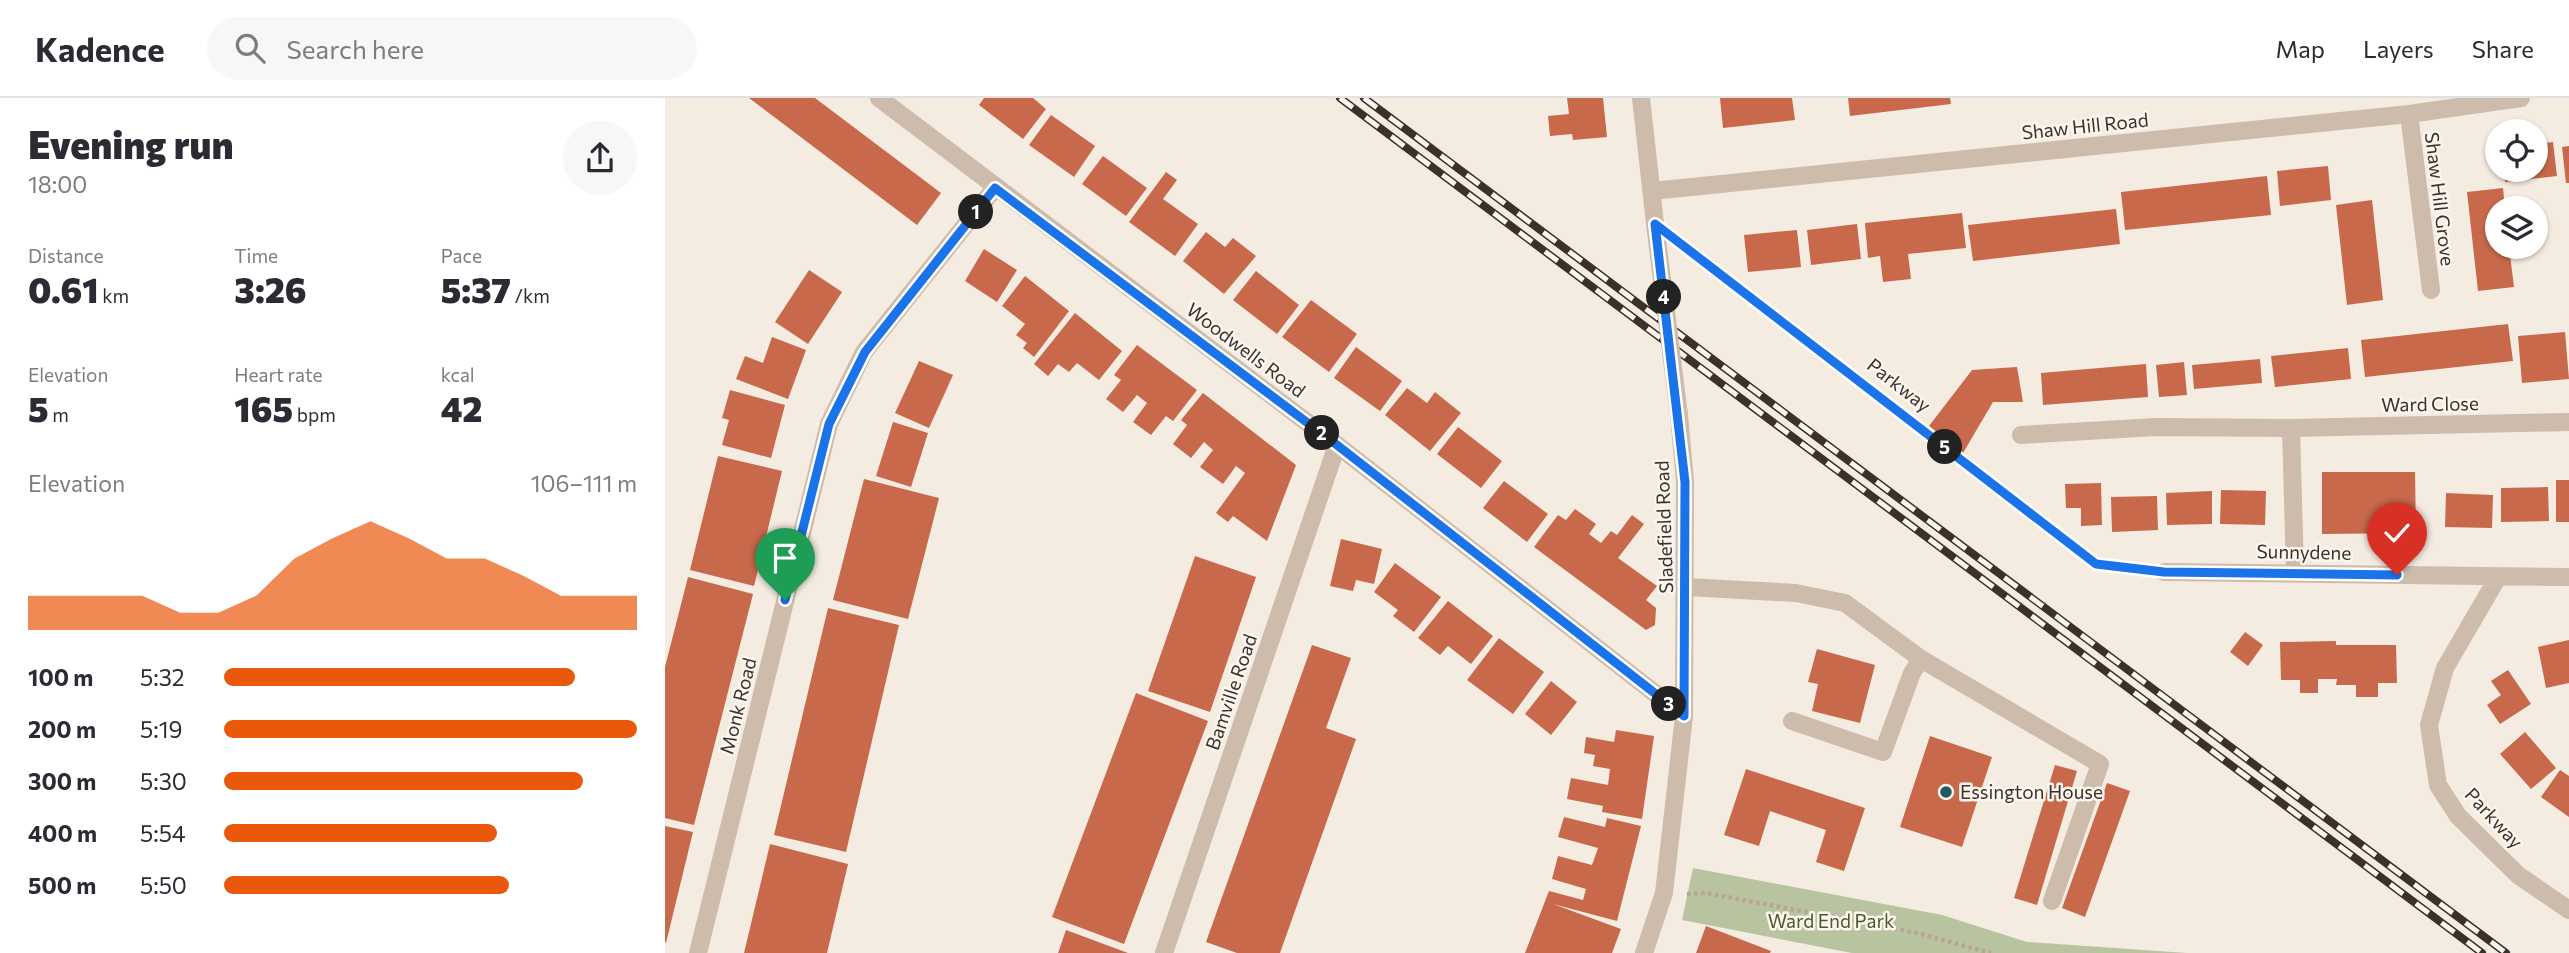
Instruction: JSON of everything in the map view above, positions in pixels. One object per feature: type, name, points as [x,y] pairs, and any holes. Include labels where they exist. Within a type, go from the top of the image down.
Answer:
[{"type":"street","name":"Woodwells Road","points":[[879,98],[1337,445],[1684,716]]},
{"type":"street","name":"Sladefield Road","points":[[1641,98],[1679,415],[1685,482],[1687,587],[1684,716],[1664,892],[1644,953]]},
{"type":"street","name":"Shaw Hill Road","points":[[1652,191],[2409,114],[2521,98]]},
{"type":"street","name":"Shaw Hill Grove","points":[[2409,114],[2431,290]]},
{"type":"street","name":"Monk Road","points":[[698,953],[829,424],[865,352],[995,188]]},
{"type":"street","name":"Ward Close","points":[[2021,435],[2156,427],[2291,428],[2569,422]]},
{"type":"street","points":[[2291,428],[2295,573]]},
{"type":"street","name":"Bamville Road","points":[[1164,953],[1337,445]]},
{"type":"street","name":"Sunnydene","points":[[2164,572],[2569,577]]},
{"type":"street","name":"Parkway","points":[[2498,577],[2445,668],[2428,725],[2438,785],[2458,816],[2518,875],[2569,910]]},
{"type":"street","points":[[1687,587],[1796,593],[1846,603],[1921,659],[2100,764],[2052,901]]},
{"type":"street","points":[[1792,721],[1883,752],[1912,674],[1921,659]]},
{"type":"path","name":"Parkway","points":[[1655,224],[2096,564],[2164,572]]},
{"type":"path","points":[[1664,892],[1706,893],[1913,932],[1991,953]]},
{"type":"green space","name":"Ward End Park","points":[[1693,868],[1942,915],[2027,942],[2187,953],[1852,953],[1682,920]]},
{"type":"building","points":[[749,98],[815,98],[941,193],[917,225]]},
{"type":"building","points":[[984,98],[1033,98],[1046,109],[1023,139],[979,105]]},
{"type":"building","points":[[1567,98],[1603,98],[1607,137],[1573,140],[1572,134],[1550,136],[1548,116],[1569,114]]},
{"type":"building","points":[[1720,98],[1792,98],[1795,120],[1723,128]]},
{"type":"building","points":[[1848,98],[1950,98],[1951,104],[1850,116]]},
{"type":"building","points":[[1051,115],[1095,146],[1074,177],[1029,145]]},
{"type":"building","points":[[2553,142],[2557,176],[2548,177],[2548,143]]},
{"type":"building","points":[[2569,146],[2569,183],[2566,183],[2562,147]]},
{"type":"building","points":[[1103,156],[1147,188],[1126,216],[1082,184]]},
{"type":"building","points":[[2328,166],[2331,200],[2280,206],[2277,171]]},
{"type":"building","points":[[1166,172],[1177,180],[1163,199],[1198,224],[1175,256],[1129,222]]},
{"type":"building","points":[[2267,176],[2271,215],[2125,230],[2121,192]]},
{"type":"building","points":[[2503,188],[2504,196],[2485,196],[2485,259],[2510,259],[2514,287],[2478,291],[2467,192]]},
{"type":"building","points":[[2372,200],[2383,300],[2347,305],[2336,205]]},
{"type":"building","points":[[2116,209],[2120,244],[1973,261],[1968,225]]},
{"type":"building","points":[[1962,213],[1966,248],[1908,254],[1911,279],[1883,282],[1880,256],[1868,258],[1865,223]]},
{"type":"building","points":[[1857,224],[1861,259],[1811,265],[1807,230]]},
{"type":"building","points":[[1797,230],[1801,267],[1748,272],[1744,235]]},
{"type":"building","points":[[1206,232],[1225,247],[1233,238],[1256,256],[1224,294],[1183,261]]},
{"type":"building","points":[[984,249],[1017,270],[997,302],[965,281]]},
{"type":"building","points":[[809,270],[842,292],[808,344],[775,322]]},
{"type":"building","points":[[1256,271],[1299,305],[1277,334],[1233,300]]},
{"type":"building","points":[[1025,276],[1069,311],[1034,357],[1023,348],[1027,343],[1016,335],[1025,324],[1002,306]]},
{"type":"building","points":[[1311,300],[1357,334],[1329,372],[1282,337]]},
{"type":"building","points":[[1075,313],[1122,351],[1099,380],[1077,363],[1069,372],[1058,364],[1048,376],[1034,364]]},
{"type":"building","points":[[2508,324],[2513,361],[2365,377],[2361,340]]},
{"type":"building","points":[[2565,332],[2569,379],[2522,383],[2518,336]]},
{"type":"building","points":[[772,337],[806,350],[788,399],[736,379],[745,356],[763,363]]},
{"type":"building","points":[[1137,345],[1197,390],[1173,421],[1166,416],[1151,435],[1133,422],[1147,403],[1137,395],[1123,412],[1106,399],[1121,380],[1114,375]]},
{"type":"building","points":[[1356,347],[1402,381],[1380,411],[1334,378]]},
{"type":"building","points":[[2348,348],[2351,379],[2275,387],[2271,356]]},
{"type":"building","points":[[2260,359],[2262,383],[2194,389],[2192,365]]},
{"type":"building","points":[[919,361],[953,375],[929,428],[895,413]]},
{"type":"building","points":[[2184,362],[2187,395],[2159,397],[2156,365]]},
{"type":"building","points":[[2146,364],[2148,397],[2043,405],[2041,373]]},
{"type":"building","points":[[2017,367],[2023,402],[1993,402],[1963,453],[1929,426],[1972,370]]},
{"type":"building","points":[[1407,388],[1427,403],[1435,392],[1461,413],[1430,451],[1385,415]]},
{"type":"building","points":[[730,390],[785,405],[771,458],[722,445],[729,420],[722,418]]},
{"type":"building","points":[[1203,393],[1296,465],[1267,541],[1233,516],[1228,522],[1216,513],[1245,473],[1236,466],[1223,484],[1200,467],[1213,450],[1204,442],[1191,458],[1173,444],[1187,425],[1181,420]]},
{"type":"building","points":[[893,422],[928,433],[911,487],[876,476]]},
{"type":"building","points":[[1458,427],[1502,461],[1481,488],[1437,454]]},
{"type":"building","points":[[718,456],[782,471],[754,586],[690,570]]},
{"type":"building","points":[[2322,472],[2415,472],[2416,533],[2322,534]]},
{"type":"building","points":[[864,479],[939,498],[908,619],[833,600]]},
{"type":"building","points":[[2556,480],[2569,480],[2569,522],[2556,522]]},
{"type":"building","points":[[1504,481],[1548,514],[1527,542],[1483,508]]},
{"type":"building","points":[[2101,483],[2102,525],[2081,526],[2081,508],[2066,508],[2065,484]]},
{"type":"building","points":[[2548,487],[2549,521],[2501,522],[2501,488]]},
{"type":"building","points":[[2221,490],[2266,491],[2265,525],[2220,524]]},
{"type":"building","points":[[2212,491],[2212,524],[2167,525],[2166,493]]},
{"type":"building","points":[[2446,493],[2493,495],[2492,528],[2445,527]]},
{"type":"building","points":[[2157,496],[2158,530],[2112,532],[2111,497]]},
{"type":"building","points":[[1575,509],[1596,524],[1589,534],[1601,543],[1611,531],[1617,535],[1632,515],[1644,524],[1618,558],[1657,586],[1646,600],[1656,608],[1655,625],[1646,630],[1534,547],[1558,515],[1566,520]]},
{"type":"building","points":[[1341,539],[1382,549],[1374,584],[1356,580],[1353,591],[1330,586]]},
{"type":"building","points":[[1195,556],[1256,577],[1210,712],[1148,691]]},
{"type":"building","points":[[1395,563],[1441,597],[1414,632],[1393,616],[1398,610],[1374,592]]},
{"type":"building","points":[[688,577],[753,594],[694,825],[665,818],[665,667]]},
{"type":"building","points":[[1448,601],[1493,636],[1471,664],[1448,646],[1440,655],[1418,638]]},
{"type":"building","points":[[828,608],[899,625],[846,852],[774,835]]},
{"type":"building","points":[[2245,632],[2263,645],[2248,666],[2230,652]]},
{"type":"building","points":[[1499,638],[1544,672],[1513,714],[1467,680]]},
{"type":"building","points":[[2569,640],[2569,683],[2546,688],[2538,647]]},
{"type":"building","points":[[2336,641],[2336,645],[2396,645],[2397,683],[2378,683],[2378,697],[2356,697],[2356,685],[2336,685],[2337,679],[2318,679],[2318,693],[2300,693],[2300,680],[2281,680],[2280,642]]},
{"type":"building","points":[[1312,645],[1351,658],[1326,728],[1356,739],[1280,953],[1237,953],[1206,942]]},
{"type":"building","points":[[1817,649],[1875,665],[1860,723],[1812,711],[1818,684],[1808,682]]},
{"type":"building","points":[[2508,670],[2531,704],[2500,724],[2487,705],[2501,695],[2491,681]]},
{"type":"building","points":[[1551,681],[1577,702],[1551,735],[1525,714]]},
{"type":"building","points":[[1136,693],[1208,721],[1124,944],[1052,917]]},
{"type":"building","points":[[1616,730],[1654,736],[1642,819],[1602,812],[1603,806],[1567,799],[1571,778],[1608,785],[1610,769],[1593,766],[1595,755],[1584,753],[1586,737],[1614,742]]},
{"type":"building","points":[[2525,732],[2556,768],[2531,789],[2500,754]]},
{"type":"building","name":"Essington House","points":[[1930,736],[1992,757],[1962,847],[1900,827]]},
{"type":"building","points":[[2055,765],[2077,771],[2037,905],[2014,898]]},
{"type":"building","points":[[1746,769],[1865,808],[1844,871],[1816,862],[1826,830],[1770,811],[1759,846],[1724,835]]},
{"type":"building","points":[[2560,770],[2569,776],[2569,817],[2541,797]]},
{"type":"building","points":[[2107,783],[2130,791],[2085,917],[2062,908]]},
{"type":"building","points":[[1564,817],[1605,827],[1607,818],[1641,826],[1617,921],[1553,904],[1621,929],[1612,953],[1525,953],[1549,891],[1583,900],[1586,889],[1552,879],[1558,856],[1592,865],[1598,848],[1558,837]]},
{"type":"building","points":[[665,826],[693,832],[666,943],[665,942]]},
{"type":"building","points":[[770,844],[848,864],[827,953],[744,953]]},
{"type":"building","points":[[1706,926],[1771,951],[1696,953]]},
{"type":"building","points":[[1066,930],[1128,953],[1058,953]]},
{"type":"railway","points":[[1340,98],[2482,953]]},
{"type":"railway","points":[[1364,98],[2506,953]]},
{"type":"place","name":"Essington House","points":[[1946,792]]},
{"type":"route","points":[[785,600],[829,424],[865,352],[995,188],[1337,445],[1684,716],[1687,587],[1685,482],[1655,224],[2096,564],[2164,572],[2397,575]]}]
